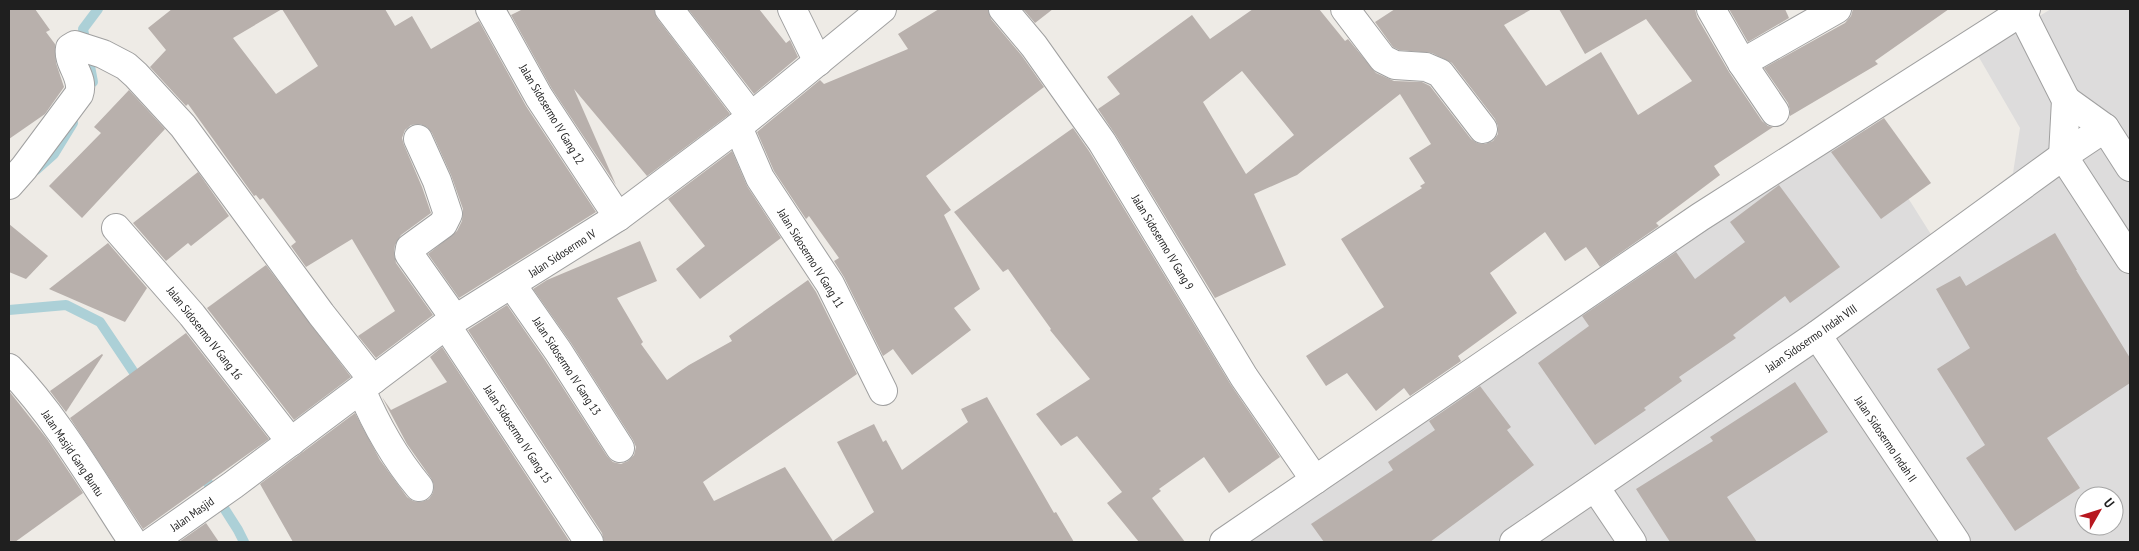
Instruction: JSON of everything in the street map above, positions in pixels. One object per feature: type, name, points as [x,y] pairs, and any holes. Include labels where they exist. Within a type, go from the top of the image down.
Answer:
[{"type":"street","name":"Jalan Sidosermo IV Gang 12","points":[[490,9],[539,97],[618,217]]},
{"type":"street","name":"Jalan Sidosermo IV Gang 11","points":[[669,9],[744,122],[760,178],[830,284],[883,391]]},
{"type":"street","points":[[792,9],[818,62]]},
{"type":"street","name":"Jalan Sidosermo IV","points":[[233,485],[451,322],[618,217],[744,122],[882,9]]},
{"type":"street","name":"Jalan Sidosermo IV Gang 9","points":[[1004,9],[1034,46],[1102,142],[1244,377],[1315,480]]},
{"type":"street","points":[[1345,9],[1383,59],[1395,65],[1426,67],[1440,73],[1484,128]]},
{"type":"street","points":[[1711,9],[1742,63],[1775,112]]},
{"type":"street","points":[[1742,63],[1837,9]]},
{"type":"street","points":[[1224,542],[1700,217],[2023,10],[2066,100],[2063,156],[2130,259]]},
{"type":"street","points":[[9,185],[24,168],[79,94],[81,83],[69,51],[71,46],[75,45],[103,54],[126,66],[136,74],[183,126],[297,282],[367,385],[378,427],[406,471],[419,487]]},
{"type":"street","points":[[2066,100],[2105,128],[2130,166]]},
{"type":"street","name":"Jalan Sidosermo Indah VIII","points":[[1514,542],[1817,335],[2063,156],[2105,128]]},
{"type":"street","name":"Jalan Sidosermo IV Gang 15","points":[[418,139],[437,181],[448,214],[443,224],[410,248],[409,254],[590,542]]},
{"type":"street","name":"Jalan Sidosermo IV Gang 16","points":[[116,228],[192,315],[291,442]]},
{"type":"street","name":"Jalan Sidosermo IV Gang 13","points":[[512,285],[558,351],[620,448]]},
{"type":"street","name":"Jalan Sidosermo Indah II","points":[[1817,335],[1956,542]]},
{"type":"street","name":"Jalan Masjid Gang Buntu","points":[[9,368],[49,416],[133,542]]},
{"type":"street","name":"Jalan Masjid","points":[[152,542],[233,485]]},
{"type":"street","points":[[1595,487],[1632,542]]},
{"type":"shaded area","points":[[2051,9],[2130,9],[2130,542],[1221,542],[1857,117],[1932,236],[2013,173],[2020,128],[1977,54]]},
{"type":"building","points":[[9,9],[35,9],[50,30],[46,32],[55,44],[56,63],[64,87],[45,114],[9,139]]},
{"type":"building","points":[[172,9],[282,9],[385,9],[395,26],[412,16],[431,49],[479,21],[526,106],[596,212],[459,298],[428,254],[457,231],[462,221],[463,209],[451,175],[432,133],[427,127],[420,124],[411,125],[405,130],[402,138],[431,213],[401,235],[395,245],[394,252],[396,263],[433,315],[376,358],[358,336],[395,311],[352,239],[306,267],[291,246],[296,242],[263,198],[260,200],[256,195],[254,196],[188,104],[186,106],[150,67],[166,50],[148,28]],"holes":[[[282,9],[318,66],[276,94],[233,38]]]},
{"type":"building","points":[[523,9],[654,9],[657,18],[730,114],[647,176],[574,89],[616,185],[552,89],[511,15]]},
{"type":"building","points":[[688,9],[759,9],[786,43],[790,40],[798,57],[754,94]]},
{"type":"building","points":[[939,9],[988,9],[991,19],[1022,56],[1044,87],[926,176],[951,210],[944,215],[980,289],[954,308],[971,330],[912,375],[893,349],[883,356],[844,277],[834,261],[839,258],[809,216],[806,219],[774,171],[757,132],[820,80],[824,84],[908,49],[898,34]]},
{"type":"building","points":[[1023,9],[1053,9],[1035,23]]},
{"type":"building","points":[[1253,9],[1319,9],[1345,41],[1348,39],[1376,73],[1394,81],[1422,82],[1430,86],[1471,139],[1477,143],[1485,144],[1493,141],[1498,134],[1498,126],[1495,119],[1452,63],[1432,53],[1399,50],[1393,47],[1375,22],[1395,9],[1532,9],[1504,25],[1546,86],[1601,52],[1638,115],[1692,81],[1646,19],[1585,54],[1559,9],[1695,9],[1697,17],[1729,72],[1762,121],[1768,126],[1773,127],[1714,166],[1720,175],[1656,223],[1659,226],[1600,267],[1586,247],[1565,261],[1545,232],[1490,273],[1517,313],[1458,356],[1461,361],[1410,396],[1404,388],[1376,411],[1347,373],[1326,386],[1306,356],[1384,307],[1341,239],[1422,188],[1420,186],[1425,183],[1409,158],[1431,144],[1400,94],[1297,175],[1254,194],[1286,265],[1215,298],[1098,109],[1120,94],[1107,77],[1192,15],[1210,39]],"holes":[[[1242,71],[1294,135],[1246,174],[1203,102]]]},
{"type":"building","points":[[1729,9],[1785,9],[1789,18],[1748,42]]},
{"type":"building","points":[[1853,9],[1949,9],[1875,61],[1878,64],[1790,116],[1788,103],[1764,68],[1845,23],[1851,16]]},
{"type":"building","points":[[129,90],[165,129],[82,218],[49,186],[101,133],[94,127]]},
{"type":"building","points":[[1884,118],[1931,183],[1881,219],[1831,152]]},
{"type":"building","points":[[1073,128],[1089,151],[1231,385],[1280,457],[1229,493],[1204,457],[1159,489],[1161,491],[1152,498],[1185,542],[1139,542],[1107,503],[1122,492],[1077,436],[1061,446],[1036,414],[1090,379],[1050,330],[1008,269],[1003,272],[954,212]]},
{"type":"building","points":[[732,151],[747,186],[781,238],[700,299],[676,269],[705,246],[668,199]]},
{"type":"building","points":[[198,172],[229,216],[191,246],[188,243],[166,261],[133,223]]},
{"type":"building","points":[[1779,185],[1840,267],[1790,303],[1785,296],[1733,335],[1736,338],[1679,377],[1682,381],[1644,408],[1646,410],[1595,445],[1538,363],[1589,326],[1582,316],[1676,252],[1695,279],[1745,242],[1730,222]]},
{"type":"building","points":[[9,224],[48,256],[26,279],[9,272]]},
{"type":"building","points":[[2055,233],[2130,358],[2130,383],[2047,438],[2079,486],[2074,486],[2074,492],[2015,531],[1966,458],[1985,445],[1937,369],[1970,348],[1936,289],[1960,276],[1966,286]]},
{"type":"building","points":[[640,241],[657,281],[617,298],[643,342],[641,344],[667,380],[689,365],[732,341],[729,336],[808,280],[816,292],[857,374],[703,482],[714,501],[785,467],[833,541],[874,512],[837,442],[874,424],[883,442],[886,440],[902,470],[968,422],[961,409],[987,397],[1054,513],[1056,512],[1074,542],[604,542],[602,533],[468,330],[507,305],[607,456],[613,462],[621,464],[628,461],[634,455],[636,447],[633,440],[571,343],[533,289],[547,280]]},
{"type":"building","points":[[108,243],[147,288],[125,322],[49,289]]},
{"type":"building","points":[[266,265],[351,377],[294,420],[207,308]]},
{"type":"building","points":[[186,333],[269,439],[143,529],[70,418]]},
{"type":"building","points":[[442,347],[570,542],[293,542],[260,484],[355,413],[380,460],[407,497],[413,501],[421,502],[429,499],[433,493],[434,485],[431,478],[407,444],[382,397],[391,410],[447,382],[430,357]]},
{"type":"building","points":[[103,355],[66,412],[50,391]]},
{"type":"building","points":[[1795,382],[1828,432],[1727,497],[1757,542],[1670,542],[1636,489],[1713,441],[1710,437]]},
{"type":"building","points":[[1480,386],[1511,427],[1507,430],[1534,465],[1430,542],[1324,542],[1311,524],[1393,470],[1388,462],[1435,430],[1429,421]]},
{"type":"building","points":[[9,391],[47,439],[83,493],[15,542],[9,542]]},
{"type":"building","points":[[206,523],[219,542],[179,542]]},
{"type":"waterway","points":[[93,82],[83,29],[98,9]]},
{"type":"waterway","points":[[36,170],[54,154],[73,123]]},
{"type":"waterway","points":[[9,310],[66,305],[100,322],[141,383]]},
{"type":"waterway","points":[[201,472],[244,542]]}]
